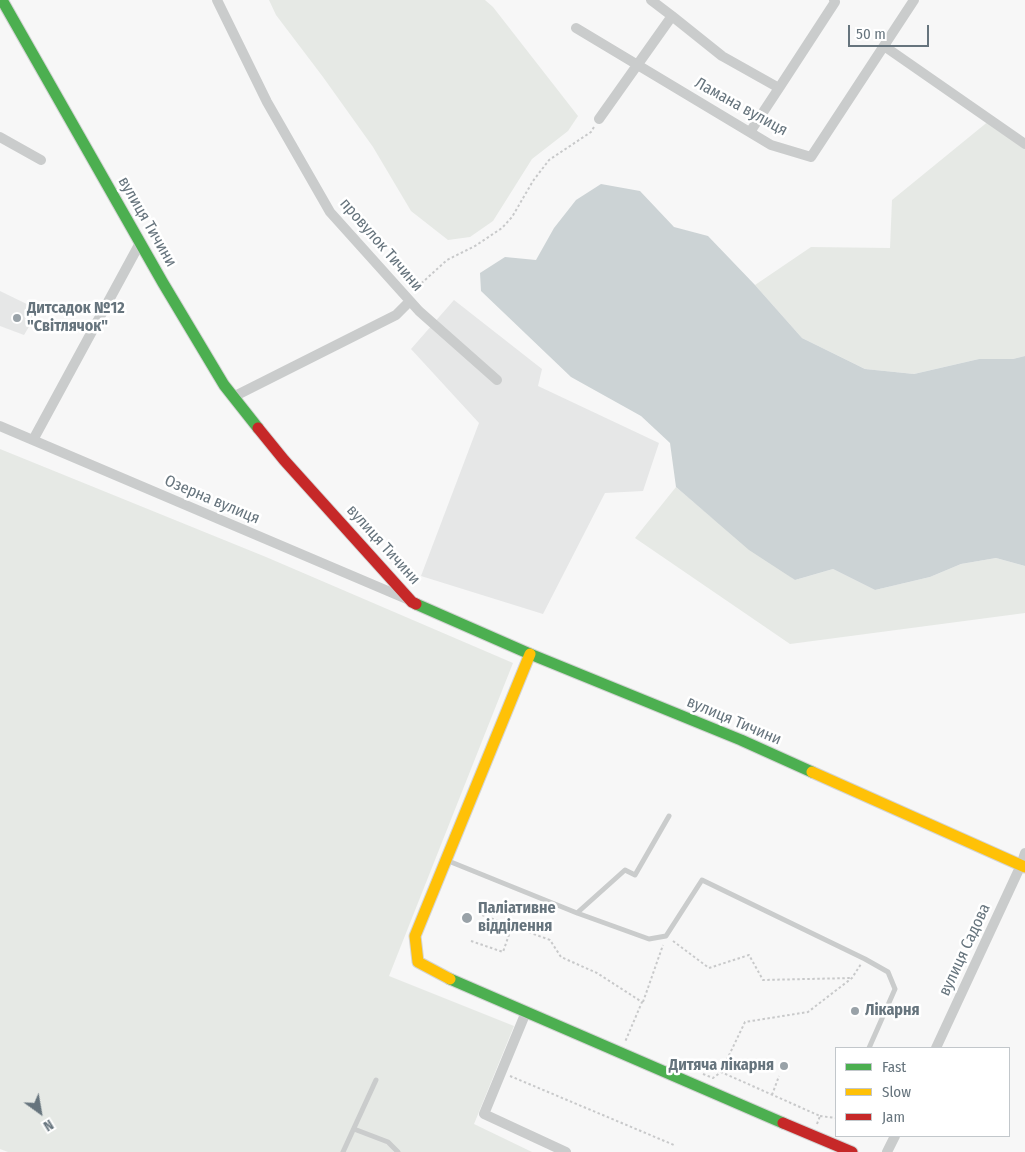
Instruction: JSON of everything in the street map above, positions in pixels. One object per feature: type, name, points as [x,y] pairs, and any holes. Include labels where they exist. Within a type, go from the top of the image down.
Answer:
[{"type":"street","name":"вулиця Тичини","points":[[2,0],[140,243],[224,386],[284,460],[412,602],[530,654],[741,740],[1023,866]]},
{"type":"street","name":"провулок Тичини","points":[[217,0],[267,102],[330,212],[419,311],[497,380]]},
{"type":"street","points":[[651,0],[722,56],[779,88]]},
{"type":"street","points":[[750,132],[835,2],[834,0]]},
{"type":"street","name":"Ламана вулиця","points":[[576,28],[771,145],[811,157],[914,0]]},
{"type":"street","points":[[599,119],[672,16]]},
{"type":"street","points":[[884,46],[1025,144]]},
{"type":"street","points":[[0,137],[41,160]]},
{"type":"street","points":[[33,440],[140,243]]},
{"type":"street","points":[[234,397],[396,315],[410,301]]},
{"type":"street","name":"Озерна вулиця","points":[[0,426],[412,602]]},
{"type":"street","points":[[530,654],[415,936],[418,962],[451,980],[852,1152]]},
{"type":"street","name":"вулиця Садова","points":[[936,1047],[1023,866],[1025,853]]},
{"type":"street","points":[[526,1012],[484,1114],[566,1152]]},
{"type":"street","points":[[887,1152],[894,1137]]},
{"type":"lane","points":[[577,913],[625,870],[635,875],[669,816]]},
{"type":"lane","points":[[446,860],[577,913],[649,938],[666,936],[702,880],[888,972],[895,989],[869,1047]]},
{"type":"lane","points":[[343,1152],[376,1080]]},
{"type":"lane","points":[[354,1129],[388,1142],[398,1152]]},
{"type":"path","points":[[410,301],[415,288],[447,260],[475,246],[502,228],[512,217],[533,181],[549,160],[591,132],[599,119]]},
{"type":"path","points":[[482,915],[550,940],[561,957],[597,973],[642,1002]]},
{"type":"path","points":[[471,941],[503,952],[512,926]]},
{"type":"path","points":[[625,1042],[666,936],[709,968],[749,955],[763,980],[852,978]]},
{"type":"path","points":[[696,1071],[713,1078],[721,1072],[744,1022],[808,1012],[852,978],[865,959]]},
{"type":"path","points":[[501,1072],[674,1145]]},
{"type":"path","points":[[721,1072],[820,1116],[835,1118]]},
{"type":"path","points":[[772,1095],[779,1076]]},
{"type":"path","points":[[813,1135],[820,1116]]},
{"type":"shaded area","points":[[269,0],[485,0],[493,7],[578,116],[568,131],[532,159],[493,221],[470,237],[448,240],[411,211],[373,147],[276,15]]},
{"type":"shaded area","points":[[990,120],[1025,144],[1025,356],[1013,359],[979,359],[914,374],[865,369],[802,338],[755,285],[811,247],[890,248],[892,200]]},
{"type":"shaded area","points":[[601,184],[640,191],[674,227],[708,236],[802,338],[865,369],[914,374],[979,359],[1013,359],[1025,356],[1025,566],[996,558],[961,564],[930,577],[875,590],[833,569],[795,580],[749,550],[676,487],[670,443],[641,416],[571,377],[481,291],[480,273],[505,257],[536,260],[554,228],[576,200]]},
{"type":"shaded area","name":"Дитсадок №12 \"Світлячок\"","points":[[0,291],[39,310],[24,335],[0,326]]},
{"type":"shaded area","points":[[454,300],[542,369],[538,386],[659,443],[643,491],[605,493],[543,614],[421,576],[479,423],[411,349]]},
{"type":"shaded area","points":[[0,449],[266,557],[513,663],[389,976],[514,1026],[474,1124],[532,1152],[8,1152],[0,1149]]},
{"type":"shaded area","points":[[676,487],[710,516],[795,580],[833,569],[875,590],[930,577],[961,564],[996,558],[1025,566],[1025,613],[790,644],[635,538]]},
{"type":"traffic: fast","points":[[2,0],[163,283],[224,385],[258,428]]},
{"type":"traffic: fast","points":[[416,604],[530,654],[741,740],[812,772]]},
{"type":"traffic: fast","points":[[450,979],[783,1123]]},
{"type":"traffic: slow","points":[[450,979],[418,962],[415,936],[530,654]]},
{"type":"traffic: slow","points":[[812,772],[1025,867]]},
{"type":"traffic: jam","points":[[258,428],[284,460],[412,602],[416,604]]},
{"type":"traffic: jam","points":[[783,1123],[852,1152]]},
{"type":"place","name":"Дитсадок №12 \"Світлячок\"","points":[[17,318]]},
{"type":"place","name":"Паліативне відділення","points":[[467,918]]},
{"type":"place","name":"Лікарня","points":[[855,1011]]},
{"type":"place","name":"Дитяча лікарня","points":[[784,1066]]}]
